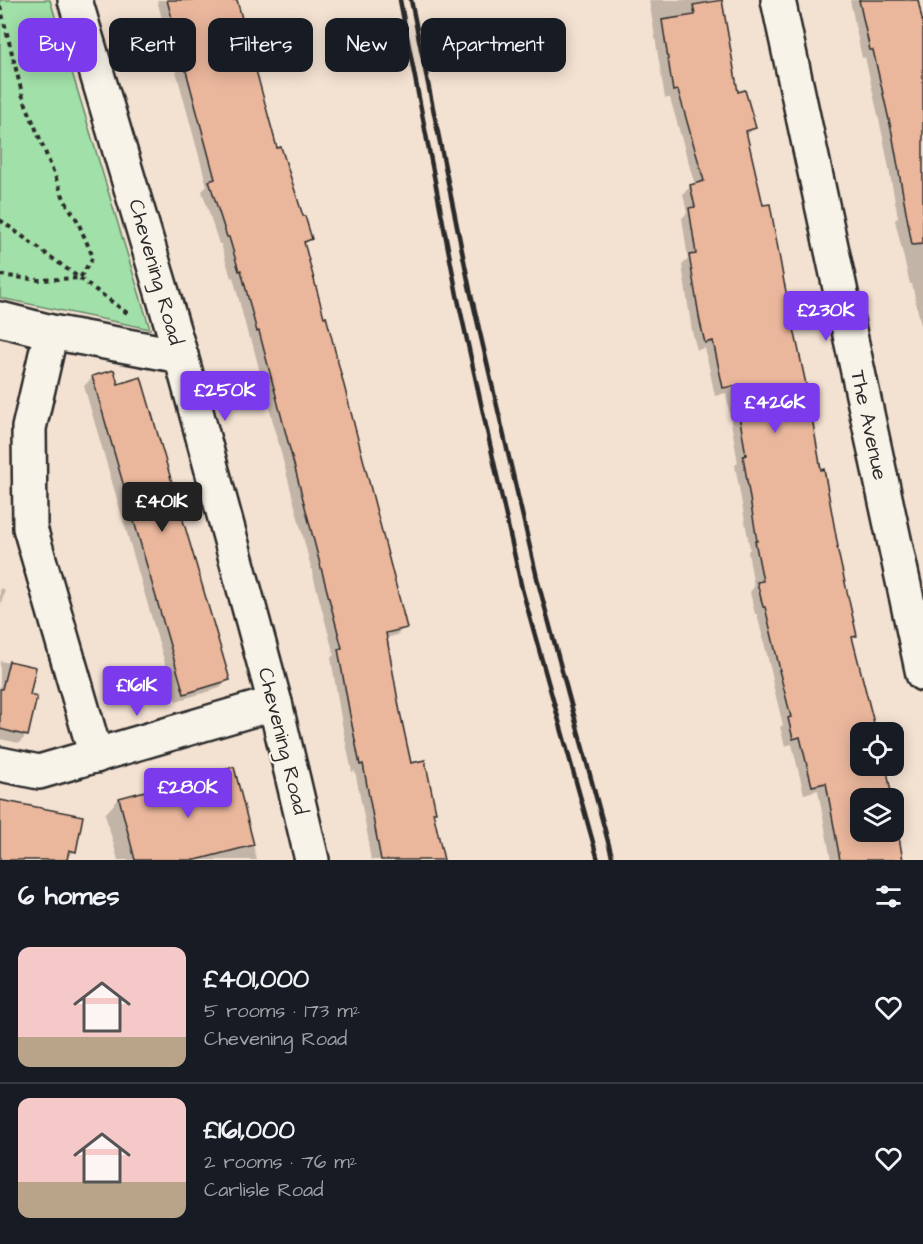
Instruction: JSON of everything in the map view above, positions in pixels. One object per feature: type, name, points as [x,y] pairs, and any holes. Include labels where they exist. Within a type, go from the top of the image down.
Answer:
[{"type":"street","name":"Chevening Road","points":[[75,0],[181,356],[275,703],[312,860]]},
{"type":"street","name":"The Avenue","points":[[778,0],[923,674]]},
{"type":"street","points":[[0,319],[51,332],[181,356]]},
{"type":"street","points":[[51,332],[29,428],[30,528],[96,756]]},
{"type":"street","points":[[0,764],[39,772],[275,703]]},
{"type":"path","points":[[0,6],[23,97],[65,201],[77,220],[93,257],[80,278]]},
{"type":"path","points":[[0,220],[132,316]]},
{"type":"path","points":[[0,275],[39,280],[80,278]]},
{"type":"green space","points":[[0,0],[50,0],[55,18],[18,18],[18,72],[72,72],[150,329],[0,298]]},
{"type":"building","points":[[167,0],[237,0],[242,18],[208,18],[208,72],[256,72],[277,148],[281,147],[312,239],[304,242],[324,317],[326,316],[407,628],[386,633],[400,712],[411,763],[425,760],[436,812],[433,812],[444,860],[381,860],[363,764],[360,765],[350,715],[338,649],[342,648],[259,331],[257,332],[241,270],[239,271],[209,181],[215,179],[186,72],[196,72],[196,18],[172,18]]},
{"type":"building","points":[[722,0],[738,92],[745,90],[756,128],[746,131],[763,205],[770,204],[821,470],[824,469],[837,547],[857,636],[852,637],[874,722],[850,722],[850,776],[888,776],[890,788],[850,788],[850,842],[900,842],[903,860],[840,860],[826,783],[812,786],[800,737],[793,739],[788,718],[791,717],[757,582],[763,581],[755,541],[757,541],[743,456],[746,455],[734,386],[723,388],[713,341],[705,343],[689,255],[696,254],[689,208],[695,207],[690,185],[704,181],[678,90],[673,91],[662,20],[695,15],[693,5]]},
{"type":"building","points":[[859,0],[918,0],[923,24],[923,244],[912,245],[892,133]]},
{"type":"building","points":[[114,370],[118,384],[141,377],[230,680],[184,694],[92,376]]},
{"type":"building","points":[[9,661],[36,667],[30,695],[37,697],[28,736],[0,729],[0,689],[2,689]]},
{"type":"building","points":[[234,767],[254,845],[196,860],[135,860],[119,798]]},
{"type":"building","points":[[0,800],[83,816],[76,852],[69,850],[67,860],[0,860]]},
{"type":"railway","points":[[400,0],[457,295],[522,589],[598,860]]},
{"type":"railway","points":[[411,0],[470,290],[538,582],[613,860]]}]
